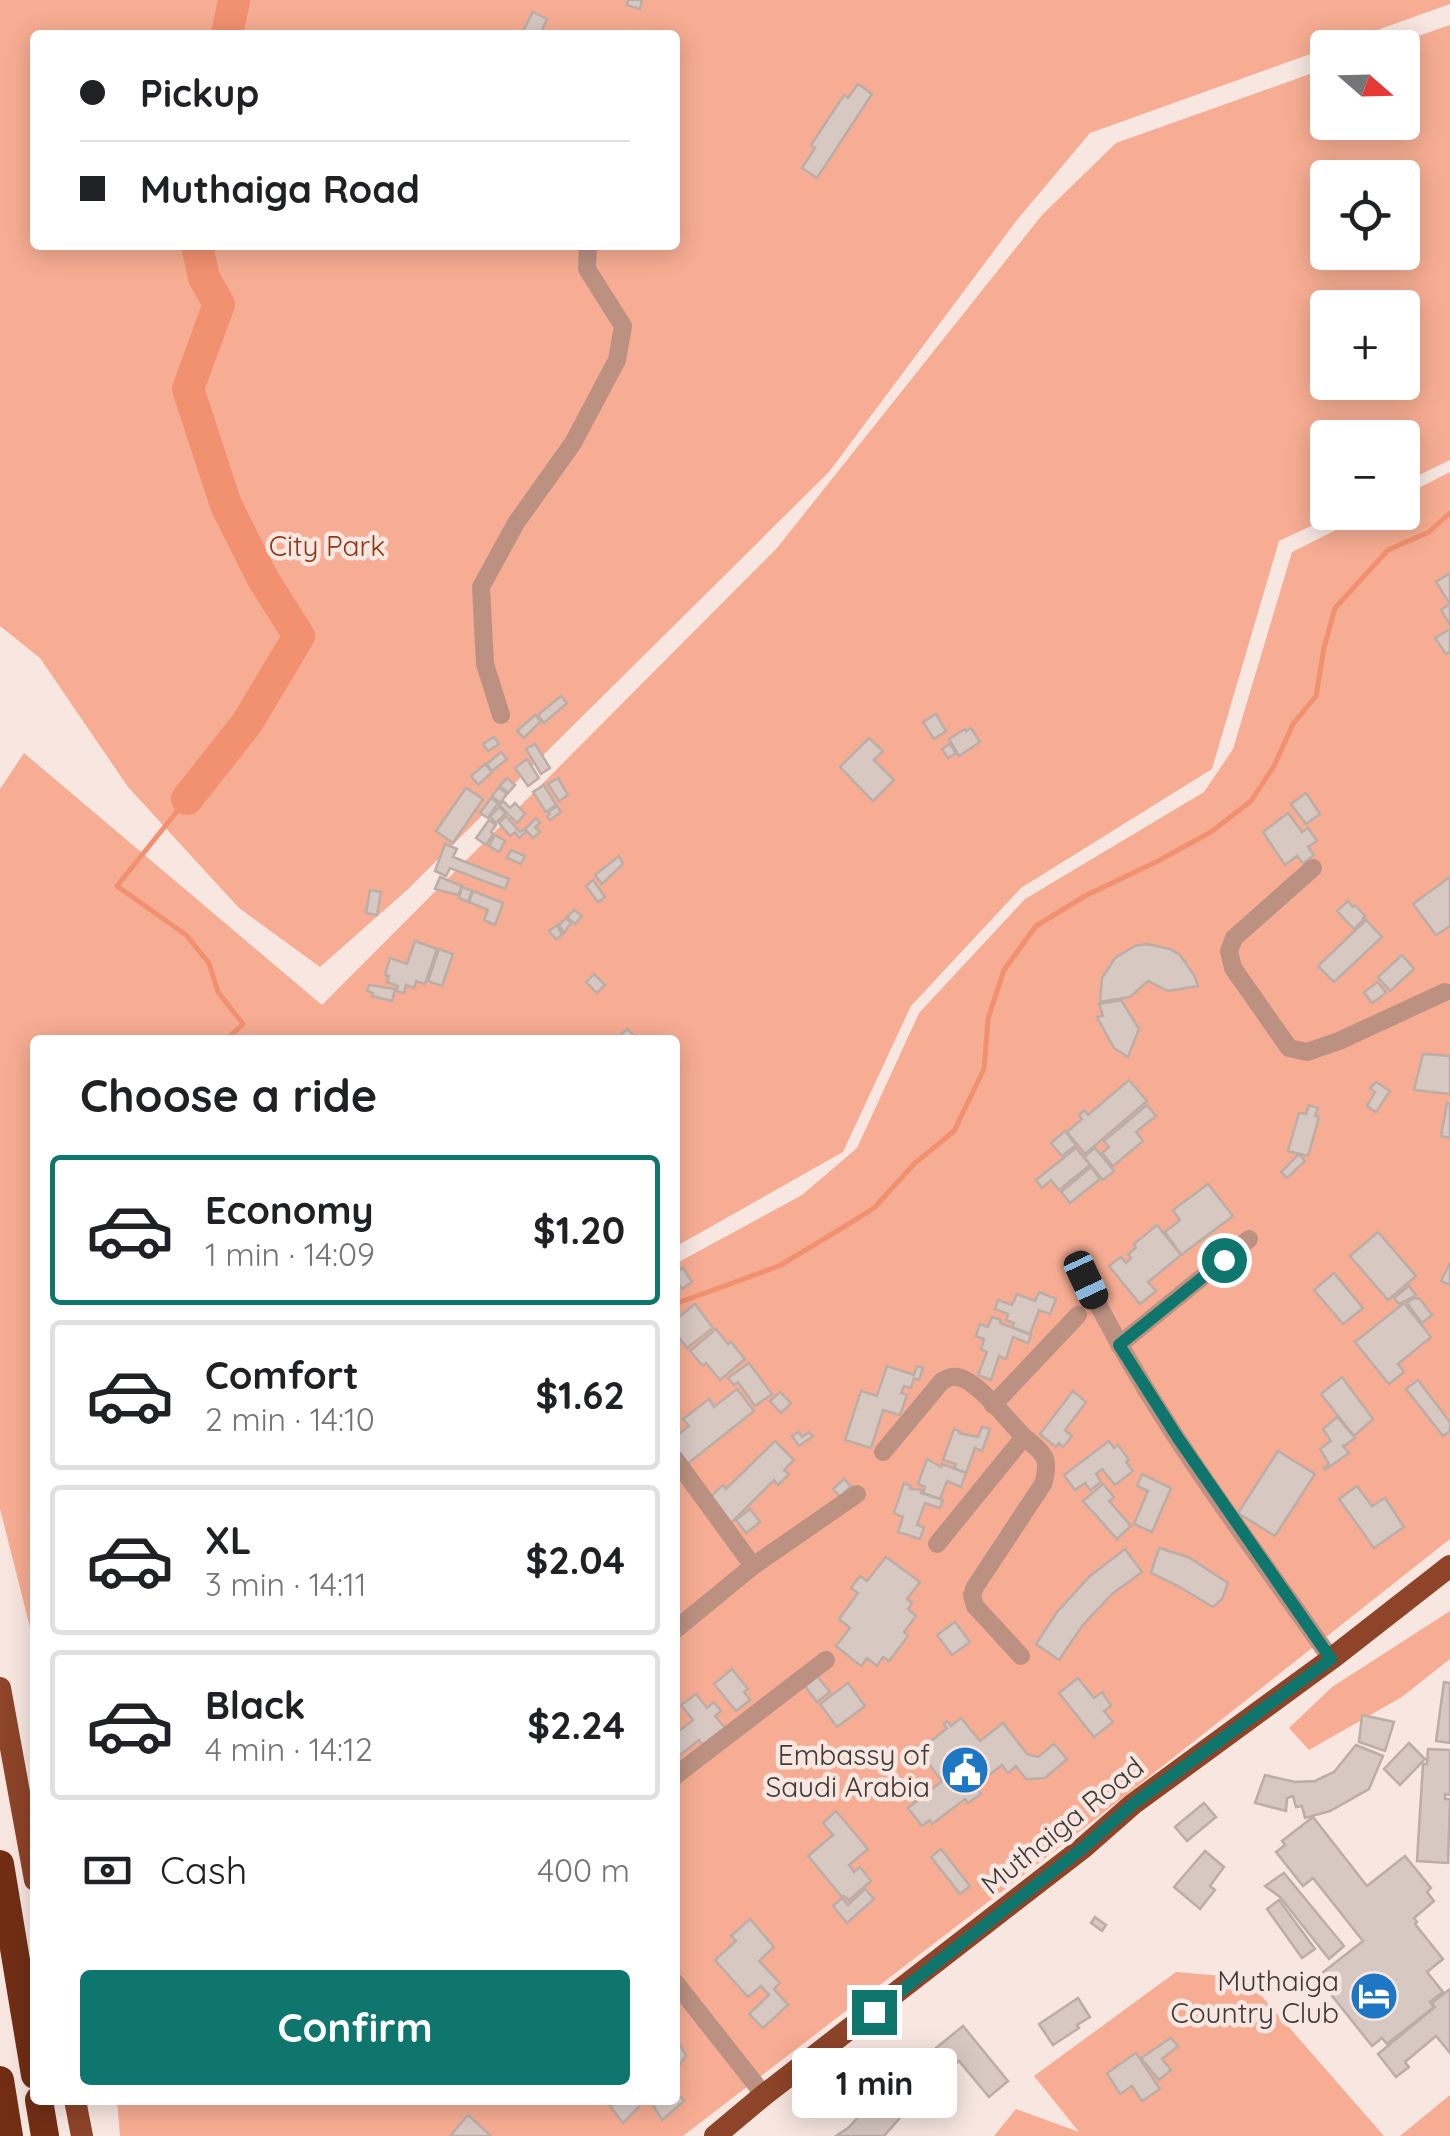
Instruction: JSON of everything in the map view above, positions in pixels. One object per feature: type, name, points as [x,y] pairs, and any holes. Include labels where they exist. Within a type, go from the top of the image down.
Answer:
[{"type":"highway","points":[[0,1864],[30,2045]]},
{"type":"highway","points":[[0,2080],[9,2136]]},
{"type":"highway","points":[[40,2105],[45,2136]]},
{"type":"main road","name":"Muthaiga Road","points":[[715,2136],[1084,1847],[1133,1804],[1450,1566]]},
{"type":"main road","points":[[0,1688],[30,1853]]},
{"type":"main road","points":[[76,2105],[82,2136]]},
{"type":"street","points":[[501,714],[485,664],[481,587],[516,522],[573,443],[616,360],[623,326],[587,268],[588,250]]},
{"type":"street","points":[[1313,868],[1234,938],[1229,951],[1233,968],[1288,1048],[1307,1052],[1339,1041],[1445,992]]},
{"type":"street","points":[[1119,1345],[1250,1239]]},
{"type":"street","points":[[1086,1280],[1119,1345],[1178,1438],[1331,1659]]},
{"type":"street","points":[[993,1405],[1078,1315]]},
{"type":"street","points":[[882,1452],[942,1381],[951,1377],[972,1383],[1044,1454],[1048,1468],[1044,1484],[974,1586],[972,1595],[975,1606],[1020,1656]]},
{"type":"street","points":[[936,1544],[1024,1437]]},
{"type":"street","points":[[680,1466],[753,1566]]},
{"type":"street","points":[[680,1626],[753,1566],[856,1494]]},
{"type":"street","points":[[680,1772],[826,1660]]},
{"type":"street","points":[[680,1988],[764,2095]]},
{"type":"green space","name":"City Park","points":[[0,0],[1450,0],[1450,4],[1377,30],[1310,30],[1310,54],[1090,133],[1017,220],[829,472],[406,891],[320,967],[239,908],[128,787],[40,658],[0,626]]},
{"type":"green space","points":[[1450,25],[1450,460],[1420,475],[1420,420],[1310,420],[1310,527],[1279,541],[1212,769],[1021,888],[911,1006],[843,1152],[680,1244],[680,1035],[30,1035],[30,1627],[0,1509],[0,789],[24,753],[322,1005],[777,548],[1042,215],[1116,143],[1310,74],[1310,140],[1420,140],[1420,35]]},
{"type":"green space","points":[[1450,472],[1450,1539],[1083,1829],[683,2136],[120,2136],[117,2105],[680,2105],[680,1261],[802,1195],[857,1148],[919,1013],[1025,899],[1204,792],[1233,749],[1292,552],[1336,530],[1420,530],[1420,487]]},
{"type":"green space","points":[[1450,1611],[1450,1659],[1402,1697],[1309,1750],[1289,1728],[1332,1687]]},
{"type":"green space","points":[[1176,1972],[1246,1978],[1384,2136],[994,2136],[1016,2109],[1079,2132],[1034,2076]]},
{"type":"green space","points":[[1450,2095],[1450,2136],[1400,2136]]},
{"type":"building","points":[[628,0],[642,0],[640,9],[627,5]]},
{"type":"building","points":[[533,12],[547,19],[542,30],[524,30]]},
{"type":"building","points":[[858,84],[872,94],[817,178],[802,168],[815,148],[811,145],[844,95],[848,98]]},
{"type":"building","points":[[1450,573],[1450,604],[1436,582]]},
{"type":"building","points":[[1450,604],[1450,625],[1441,610]]},
{"type":"building","points":[[1450,629],[1450,652],[1446,654],[1435,638]]},
{"type":"building","points":[[561,696],[567,703],[544,723],[538,715]]},
{"type":"building","points":[[936,714],[946,731],[934,739],[923,722]]},
{"type":"building","points":[[535,715],[541,721],[524,738],[517,731]]},
{"type":"building","points":[[971,728],[980,742],[959,756],[949,739]]},
{"type":"building","points":[[494,737],[499,744],[488,751],[483,744]]},
{"type":"building","points":[[869,738],[883,751],[874,760],[894,780],[873,801],[840,767]]},
{"type":"building","points":[[535,744],[550,768],[541,774],[526,749]]},
{"type":"building","points":[[950,744],[956,753],[948,758],[942,749]]},
{"type":"building","points":[[501,752],[507,759],[492,771],[487,764]]},
{"type":"building","points":[[527,759],[539,778],[528,786],[515,768]]},
{"type":"building","points":[[485,764],[492,772],[478,785],[471,776]]},
{"type":"building","points":[[507,778],[515,785],[508,793],[500,786]]},
{"type":"building","points":[[558,778],[568,795],[559,801],[548,784]]},
{"type":"building","points":[[544,785],[556,805],[546,812],[533,792]]},
{"type":"building","points":[[499,787],[507,794],[500,803],[492,796]]},
{"type":"building","points":[[466,788],[483,799],[453,843],[436,831]]},
{"type":"building","points":[[1306,793],[1320,814],[1306,824],[1291,804]]},
{"type":"building","points":[[491,798],[498,803],[488,818],[480,813]]},
{"type":"building","points":[[503,801],[510,808],[515,803],[525,814],[517,823],[499,805]]},
{"type":"building","points":[[557,806],[561,812],[550,820],[548,812]]},
{"type":"building","points":[[499,807],[506,813],[496,823],[490,817]]},
{"type":"building","points":[[1288,813],[1302,832],[1308,828],[1317,841],[1308,847],[1314,855],[1303,863],[1297,856],[1285,865],[1263,832]]},
{"type":"building","points":[[506,816],[520,832],[526,832],[519,838],[515,832],[510,836],[499,823]]},
{"type":"building","points":[[536,818],[540,823],[535,827],[540,832],[533,838],[525,829]]},
{"type":"building","points":[[489,820],[496,825],[486,845],[476,838]]},
{"type":"building","points":[[495,835],[505,841],[499,852],[489,846]]},
{"type":"building","points":[[445,844],[457,849],[453,857],[509,879],[505,889],[450,868],[446,876],[435,871]]},
{"type":"building","points":[[511,850],[525,856],[521,864],[507,858]]},
{"type":"building","points":[[619,856],[623,864],[602,884],[595,875]]},
{"type":"building","points":[[440,877],[462,886],[458,895],[435,889]]},
{"type":"building","points":[[1450,877],[1450,926],[1436,935],[1413,904]]},
{"type":"building","points":[[593,880],[605,897],[598,902],[586,886]]},
{"type":"building","points":[[462,887],[472,891],[468,902],[459,898]]},
{"type":"building","points":[[370,890],[381,892],[377,915],[366,913]]},
{"type":"building","points":[[473,891],[503,903],[495,925],[484,920],[488,910],[469,902]]},
{"type":"building","points":[[1348,901],[1365,916],[1354,929],[1337,911]]},
{"type":"building","points":[[574,910],[582,916],[575,924],[567,917]]},
{"type":"building","points":[[566,918],[571,923],[564,933],[559,925]]},
{"type":"building","points":[[1366,920],[1382,937],[1334,982],[1318,966]]},
{"type":"building","points":[[557,925],[562,935],[556,939],[549,931]]},
{"type":"building","points":[[415,941],[437,949],[425,984],[416,981],[414,988],[406,985],[404,993],[396,991],[398,986],[387,982],[389,976],[385,975],[390,958],[407,964]]},
{"type":"building","points":[[1147,944],[1180,955],[1198,986],[1168,991],[1148,981],[1130,997],[1100,1002],[1102,978],[1115,958]]},
{"type":"building","points":[[439,949],[453,954],[442,986],[428,981]]},
{"type":"building","points":[[1402,955],[1414,969],[1390,991],[1378,977]]},
{"type":"building","points":[[594,974],[605,985],[597,993],[586,982]]},
{"type":"building","points":[[1378,982],[1386,993],[1372,1003],[1364,992]]},
{"type":"building","points":[[369,985],[395,989],[392,1001],[372,996],[367,991]]},
{"type":"building","points":[[1121,1000],[1139,1029],[1128,1057],[1114,1048],[1097,1017],[1103,1016],[1099,1004]]},
{"type":"building","points":[[1423,1054],[1450,1056],[1450,1094],[1414,1090]]},
{"type":"building","points":[[1129,1080],[1147,1101],[1085,1154],[1067,1132],[1082,1119],[1079,1115],[1084,1110],[1088,1115]]},
{"type":"building","points":[[1376,1082],[1390,1091],[1376,1112],[1367,1106],[1375,1092],[1370,1088]]},
{"type":"building","points":[[1447,1103],[1450,1104],[1450,1138],[1441,1136]]},
{"type":"building","points":[[1147,1105],[1156,1116],[1136,1132],[1143,1141],[1113,1166],[1102,1153],[1109,1147],[1104,1141]]},
{"type":"building","points":[[1309,1105],[1318,1108],[1315,1116],[1319,1117],[1308,1156],[1288,1151],[1299,1113],[1306,1114]]},
{"type":"building","points":[[1065,1131],[1076,1145],[1062,1156],[1051,1143]]},
{"type":"building","points":[[1076,1148],[1090,1165],[1059,1190],[1051,1180],[1042,1188],[1036,1180]]},
{"type":"building","points":[[1095,1148],[1114,1171],[1103,1180],[1084,1157]]},
{"type":"building","points":[[1299,1154],[1305,1161],[1287,1178],[1281,1172]]},
{"type":"building","points":[[1091,1167],[1100,1179],[1070,1203],[1061,1192]]},
{"type":"building","points":[[1208,1184],[1233,1216],[1181,1255],[1165,1232],[1180,1220],[1173,1210]]},
{"type":"building","points":[[1157,1225],[1181,1255],[1148,1282],[1156,1291],[1140,1304],[1109,1266],[1121,1257],[1126,1263],[1131,1258],[1128,1254],[1136,1248],[1134,1244]]},
{"type":"building","points":[[1378,1232],[1416,1276],[1388,1300],[1350,1256]]},
{"type":"building","points":[[1450,1263],[1450,1285],[1441,1281]]},
{"type":"building","points":[[683,1268],[692,1282],[682,1289],[680,1286]]},
{"type":"building","points":[[1334,1273],[1363,1308],[1343,1324],[1314,1290]]},
{"type":"building","points":[[1409,1286],[1416,1295],[1399,1304],[1394,1298]]},
{"type":"building","points":[[1039,1292],[1056,1299],[1050,1314],[1039,1310],[1030,1334],[1012,1327],[1014,1323],[1006,1320],[1008,1314],[995,1309],[998,1300],[1012,1305],[1017,1294],[1035,1301]]},
{"type":"building","points":[[1415,1297],[1432,1315],[1422,1323],[1407,1303]]},
{"type":"building","points":[[1404,1303],[1431,1337],[1398,1364],[1404,1372],[1389,1384],[1355,1342]]},
{"type":"building","points":[[695,1304],[713,1328],[687,1348],[680,1339],[680,1316]]},
{"type":"building","points":[[992,1317],[1031,1335],[1028,1343],[1013,1337],[1006,1359],[999,1356],[991,1380],[978,1375],[987,1352],[981,1349],[984,1339],[976,1336],[980,1324],[988,1327]]},
{"type":"building","points":[[716,1329],[745,1359],[720,1380],[690,1351]]},
{"type":"building","points":[[749,1363],[772,1394],[755,1406],[738,1382],[734,1385],[728,1378]]},
{"type":"building","points":[[887,1366],[914,1375],[917,1366],[923,1368],[911,1388],[904,1386],[901,1393],[907,1395],[900,1415],[883,1410],[871,1448],[845,1440],[861,1391],[877,1396]]},
{"type":"building","points":[[1342,1377],[1373,1419],[1354,1436],[1321,1394]]},
{"type":"building","points":[[1418,1380],[1450,1422],[1450,1431],[1443,1436],[1406,1389]]},
{"type":"building","points":[[737,1389],[754,1411],[686,1465],[680,1457],[680,1433],[689,1426],[683,1419],[709,1399],[714,1407]]},
{"type":"building","points":[[1073,1391],[1086,1402],[1065,1430],[1072,1436],[1063,1447],[1059,1443],[1056,1447],[1040,1434]]},
{"type":"building","points":[[780,1392],[791,1403],[781,1413],[770,1401]]},
{"type":"building","points":[[1337,1417],[1355,1438],[1342,1445],[1349,1453],[1325,1470],[1329,1464],[1320,1449],[1331,1441],[1323,1429]]},
{"type":"building","points":[[982,1427],[990,1429],[982,1451],[975,1448],[966,1473],[943,1460],[954,1429],[978,1437]]},
{"type":"building","points":[[799,1432],[802,1437],[809,1432],[813,1436],[799,1446],[792,1436]]},
{"type":"building","points":[[775,1441],[794,1460],[784,1470],[789,1474],[778,1485],[774,1480],[731,1523],[708,1499],[723,1485],[726,1489]]},
{"type":"building","points":[[1109,1441],[1114,1448],[1118,1445],[1133,1471],[1115,1485],[1102,1469],[1096,1474],[1101,1482],[1090,1490],[1085,1483],[1075,1490],[1064,1475]]},
{"type":"building","points":[[1278,1451],[1315,1474],[1275,1536],[1238,1513]]},
{"type":"building","points":[[927,1459],[966,1473],[961,1487],[947,1481],[940,1499],[923,1493],[925,1487],[918,1484]]},
{"type":"building","points":[[1142,1474],[1171,1488],[1152,1532],[1134,1524],[1148,1491],[1137,1486]]},
{"type":"building","points":[[844,1479],[851,1486],[840,1497],[833,1489]]},
{"type":"building","points":[[904,1483],[910,1489],[943,1500],[940,1508],[925,1503],[917,1525],[924,1527],[920,1539],[898,1532],[903,1517],[894,1513]]},
{"type":"building","points":[[1103,1484],[1114,1497],[1109,1501],[1131,1526],[1117,1539],[1083,1501]]},
{"type":"building","points":[[1357,1486],[1372,1506],[1385,1498],[1404,1527],[1374,1548],[1339,1499]]},
{"type":"building","points":[[750,1509],[760,1522],[746,1533],[736,1520]]},
{"type":"building","points":[[1159,1548],[1188,1557],[1228,1583],[1222,1599],[1213,1607],[1151,1573]]},
{"type":"building","points":[[1125,1549],[1142,1572],[1112,1594],[1082,1626],[1059,1660],[1036,1644],[1057,1612],[1090,1576]]},
{"type":"building","points":[[886,1557],[920,1582],[907,1599],[912,1603],[908,1609],[916,1616],[904,1632],[908,1636],[889,1661],[883,1657],[877,1666],[867,1658],[861,1666],[836,1646],[850,1628],[839,1619],[858,1593],[851,1588],[860,1576],[867,1581]]},
{"type":"building","points":[[955,1622],[970,1642],[952,1655],[937,1635]]},
{"type":"building","points":[[732,1669],[748,1689],[744,1692],[750,1700],[736,1711],[714,1684]]},
{"type":"building","points":[[817,1676],[830,1692],[817,1702],[805,1686]]},
{"type":"building","points":[[1078,1678],[1094,1698],[1102,1692],[1111,1706],[1104,1711],[1113,1722],[1094,1737],[1059,1693]]},
{"type":"building","points":[[1444,1682],[1450,1683],[1450,1743],[1436,1741]]},
{"type":"building","points":[[848,1683],[865,1706],[837,1727],[820,1704]]},
{"type":"building","points":[[696,1694],[707,1708],[714,1702],[721,1711],[715,1716],[725,1728],[703,1745],[699,1740],[680,1755],[680,1730],[693,1720],[681,1705]]},
{"type":"building","points":[[1362,1715],[1394,1722],[1385,1751],[1359,1742]]},
{"type":"building","name":"Embassy of Saudi Arabia","points":[[961,1718],[980,1741],[1003,1723],[1027,1754],[1038,1757],[1054,1744],[1067,1759],[1045,1778],[1026,1779],[1016,1766],[1008,1773],[1002,1765],[975,1786],[981,1794],[968,1803],[965,1799],[932,1824],[930,1820],[922,1826],[908,1808],[942,1781],[919,1751],[947,1728],[947,1721],[951,1726]]},
{"type":"building","points":[[1409,1743],[1425,1759],[1400,1785],[1384,1769]]},
{"type":"building","points":[[1356,1745],[1383,1756],[1369,1789],[1330,1811],[1305,1818],[1302,1806],[1296,1807],[1293,1796],[1287,1798],[1286,1811],[1255,1803],[1265,1775],[1295,1782],[1315,1781],[1334,1772]]},
{"type":"building","points":[[1428,1749],[1450,1750],[1450,1795],[1445,1794],[1445,1799],[1450,1799],[1448,1863],[1417,1861],[1423,1764],[1427,1764]]},
{"type":"building","points":[[1204,1803],[1216,1817],[1187,1841],[1175,1827]]},
{"type":"building","points":[[836,1811],[868,1849],[849,1865],[854,1872],[860,1867],[871,1881],[849,1900],[842,1897],[808,1856],[833,1835],[823,1823]]},
{"type":"building","points":[[1313,1817],[1367,1886],[1405,1856],[1431,1888],[1427,1892],[1434,1901],[1414,1918],[1443,1959],[1427,1972],[1443,1992],[1430,2002],[1434,2007],[1387,2044],[1382,2038],[1372,2046],[1317,1977],[1363,1941],[1313,1878],[1303,1886],[1276,1852],[1285,1845],[1282,1841]]},
{"type":"building","points":[[941,1849],[970,1886],[960,1894],[931,1857]]},
{"type":"building","points":[[1205,1851],[1224,1867],[1210,1886],[1215,1890],[1200,1909],[1174,1887]]},
{"type":"building","points":[[1284,1873],[1344,1946],[1329,1959],[1280,1897],[1265,1886]]},
{"type":"building","points":[[865,1889],[874,1899],[847,1923],[833,1906],[842,1898],[848,1905]]},
{"type":"building","points":[[1279,1900],[1315,1949],[1302,1958],[1267,1909]]},
{"type":"building","points":[[1095,1917],[1106,1925],[1102,1931],[1091,1923]]},
{"type":"building","points":[[750,1919],[774,1947],[759,1961],[780,1983],[774,1989],[788,2005],[763,2028],[749,2014],[769,1995],[761,1986],[748,1997],[715,1960],[736,1941],[731,1936]]},
{"type":"building","points":[[1450,1989],[1450,2053],[1436,2036],[1405,2062],[1409,2067],[1396,2077],[1378,2054],[1435,2007],[1432,2003]]},
{"type":"building","points":[[1078,1998],[1090,2017],[1053,2045],[1039,2024]]},
{"type":"building","points":[[963,2026],[1008,2081],[989,2097],[959,2061],[908,2103],[892,2084]]},
{"type":"building","points":[[1171,2038],[1178,2046],[1162,2059],[1171,2070],[1159,2080],[1141,2058]]},
{"type":"building","points":[[1136,2053],[1160,2089],[1142,2101],[1132,2086],[1120,2094],[1107,2073]]},
{"type":"building","points":[[883,2091],[905,2112],[884,2136],[836,2136],[848,2128]]},
{"type":"building","points":[[612,2105],[640,2105],[623,2123]]},
{"type":"building","points":[[653,2105],[679,2105],[662,2120]]},
{"type":"building","points":[[468,2115],[491,2136],[450,2136]]},
{"type":"waterway","points":[[228,30],[234,0]]},
{"type":"waterway","points":[[187,799],[247,723],[299,636],[263,579],[226,505],[188,389],[219,304],[204,278],[198,250]]},
{"type":"waterway","points":[[680,1302],[779,1266],[847,1225],[874,1208],[914,1164],[954,1131],[984,1069],[988,1019],[1004,970],[1036,926],[1085,896],[1211,832],[1251,801],[1274,766],[1293,724],[1316,696],[1335,608],[1388,550],[1429,532],[1450,513]]},
{"type":"waterway","points":[[187,799],[117,886],[186,935],[209,963],[218,992],[243,1024],[231,1035]]},
{"type":"place","name":"Embassy of Saudi Arabia","points":[[965,1770]]},
{"type":"place","name":"Muthaiga Country Club","points":[[1374,1996]]},
{"type":"route","points":[[874,2012],[1133,1804],[1331,1659],[1178,1438],[1119,1345],[1224,1260]]}]
